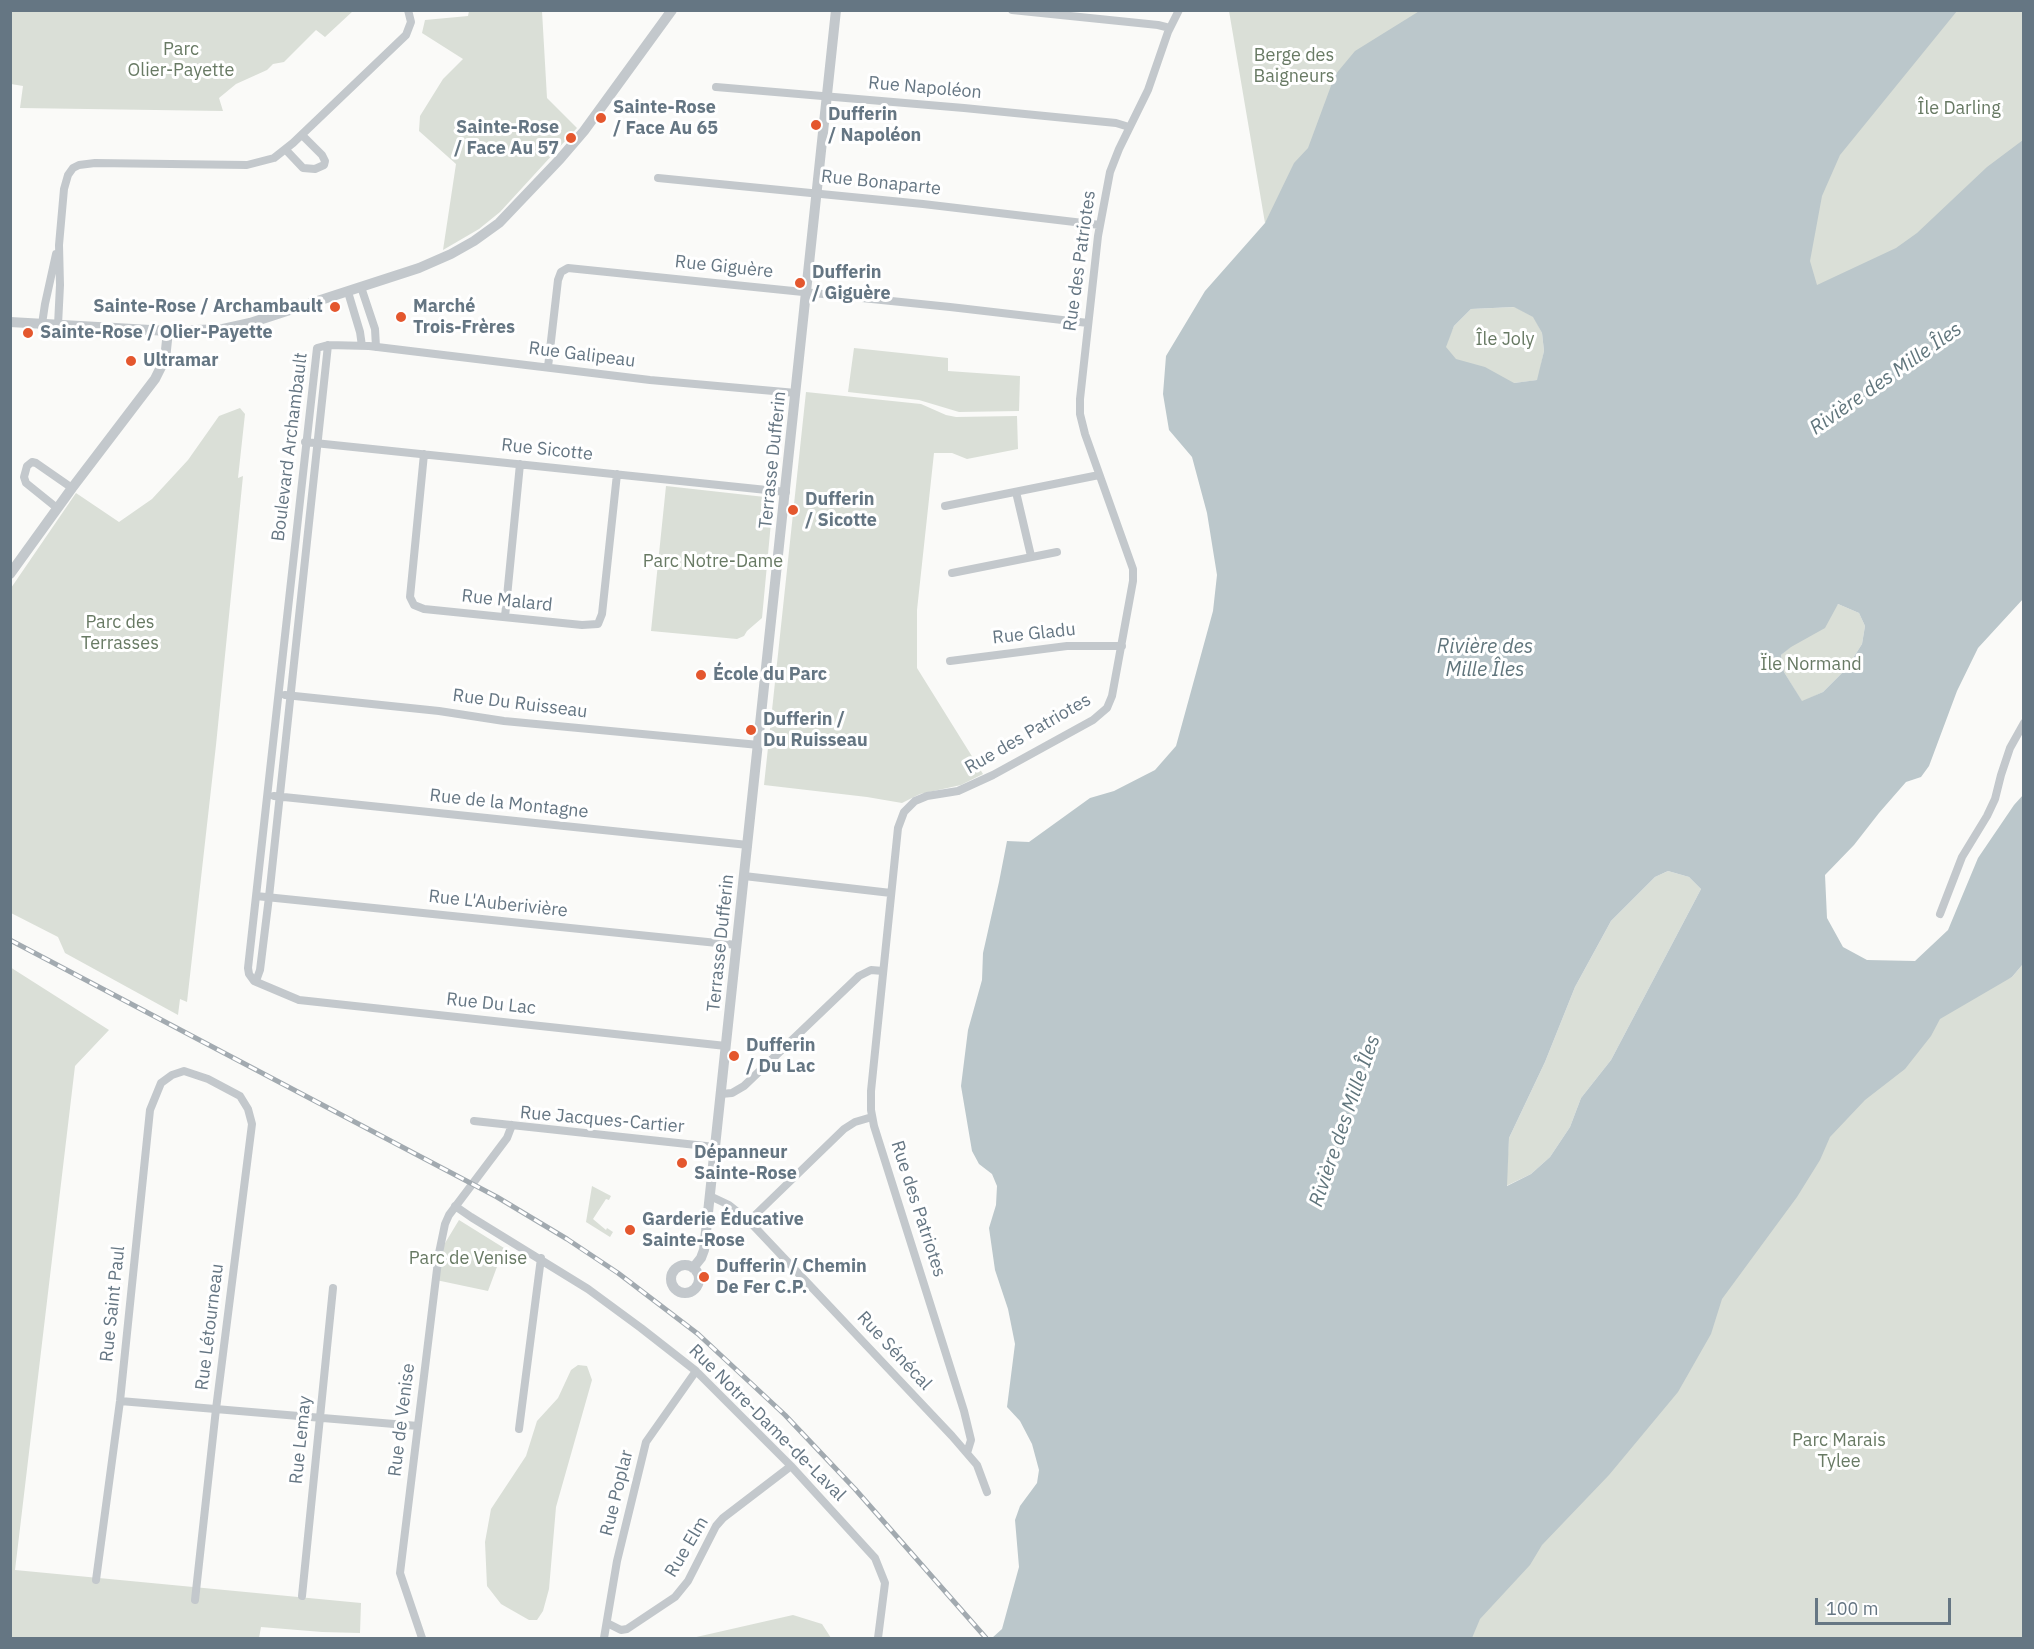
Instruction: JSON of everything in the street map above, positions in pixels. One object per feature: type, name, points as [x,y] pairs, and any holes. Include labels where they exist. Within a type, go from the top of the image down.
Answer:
[{"type":"street","points":[[42,324],[59,245],[66,179],[70,171],[79,165],[95,163],[247,165],[268,161],[286,150],[406,35],[411,22],[408,10]]},
{"type":"street","points":[[10,322],[168,332],[243,325],[416,269],[451,254],[479,238],[505,218],[574,143],[672,10]]},
{"type":"street","name":"Terrasse Dufferin","points":[[693,1268],[704,1252],[836,10]]},
{"type":"street","points":[[1012,10],[1161,25],[1170,28]]},
{"type":"street","name":"Rue des Patriotes","points":[[967,1452],[971,1442],[964,1411],[872,1117],[871,1091],[898,828],[900,818],[907,808],[920,799],[972,786],[1099,716],[1107,708],[1112,696],[1133,581],[1133,569],[1083,428],[1080,411],[1088,323],[1100,225],[1110,172],[1148,90],[1170,28],[1179,10]]},
{"type":"street","name":"Rue Napoléon","points":[[716,87],[828,95],[1116,123],[1130,127]]},
{"type":"street","points":[[286,150],[303,168],[315,169],[324,165],[322,155],[302,135]]},
{"type":"street","name":"Rue Bonaparte","points":[[658,178],[818,193],[1100,225]]},
{"type":"street","points":[[58,325],[59,245]]},
{"type":"street","name":"Rue Giguère","points":[[548,367],[558,280],[565,269],[572,268],[1088,323]]},
{"type":"street","points":[[361,287],[375,330],[376,347]]},
{"type":"street","points":[[348,291],[362,346]]},
{"type":"street","points":[[10,574],[155,379],[165,359],[168,332]]},
{"type":"street","name":"Rue Galipeau","points":[[328,345],[376,347],[658,381],[796,393]]},
{"type":"street","name":"Boulevard Archambault","points":[[328,345],[260,970],[256,981],[250,976],[248,968],[305,442],[316,350],[319,346],[328,345]]},
{"type":"street","name":"Rue Sicotte","points":[[305,442],[786,492]]},
{"type":"street","name":"Rue Malard","points":[[424,454],[411,602],[416,607],[424,609],[582,626],[595,626],[603,614],[617,474]]},
{"type":"street","points":[[57,508],[26,483],[24,475],[27,466],[32,462],[36,463],[72,488]]},
{"type":"street","points":[[504,617],[520,464]]},
{"type":"street","points":[[945,506],[1099,475]]},
{"type":"street","points":[[1016,492],[1031,556]]},
{"type":"street","points":[[952,573],[1057,552]]},
{"type":"street","points":[[290,582],[303,583]]},
{"type":"street","name":"Rue Gladu","points":[[950,661],[1067,646],[1122,646]]},
{"type":"street","name":"Rue Du Ruisseau","points":[[278,694],[440,711],[504,721],[759,745]]},
{"type":"street","points":[[1940,914],[1962,857],[1995,799],[2010,748],[2024,723]]},
{"type":"street","name":"Rue de la Montagne","points":[[267,796],[748,845]]},
{"type":"street","points":[[744,876],[891,893]]},
{"type":"street","name":"Rue L'Auberivière","points":[[256,896],[737,945]]},
{"type":"street","points":[[721,1094],[732,1093],[747,1083],[859,976],[867,971],[883,971]]},
{"type":"street","name":"Rue Du Lac","points":[[256,981],[299,1000],[726,1046]]},
{"type":"street","name":"Rue Saint Paul","points":[[96,1580],[120,1401],[150,1110],[161,1083],[172,1074],[184,1071],[208,1078]]},
{"type":"street","name":"Rue Létourneau","points":[[195,1600],[216,1409],[252,1124],[248,1109],[240,1096],[208,1078]]},
{"type":"street","points":[[748,1221],[844,1129],[855,1122],[872,1117]]},
{"type":"street","points":[[474,1121],[512,1125]]},
{"type":"street","name":"Rue Jacques-Cartier","points":[[455,1206],[507,1138],[512,1125],[715,1147]]},
{"type":"street","name":"Rue Sénécal","points":[[710,1196],[729,1205],[748,1221],[967,1452],[982,1475],[987,1492]]},
{"type":"street","name":"Rue Notre-Dame-de-Laval","points":[[455,1206],[588,1288],[696,1371],[791,1467],[875,1558],[885,1583],[878,1638]]},
{"type":"street","name":"Rue de Venise","points":[[422,1638],[400,1573],[439,1253],[445,1224],[455,1206]]},
{"type":"street","points":[[519,1429],[541,1258]]},
{"type":"street","name":"Rue Lemay","points":[[302,1596],[333,1288]]},
{"type":"street","name":"Rue Poplar","points":[[604,1638],[617,1561],[646,1442],[696,1371]]},
{"type":"street","points":[[120,1401],[418,1426]]},
{"type":"street","name":"Rue Elm","points":[[607,1623],[621,1630],[627,1629],[675,1597],[688,1581],[716,1526],[723,1518],[791,1467]]},
{"type":"green space","name":"Parc Olier-Payette","points":[[11,10],[353,11],[325,37],[316,30],[284,62],[273,64],[267,70],[236,84],[219,98],[223,111],[20,108],[23,86],[11,84]]},
{"type":"green space","points":[[469,11],[542,11],[547,98],[577,128],[500,212],[479,229],[443,250],[456,164],[419,131],[420,116],[443,79],[463,59],[422,33],[425,20],[468,16]]},
{"type":"green space","name":"Berge des Baigneurs","points":[[1229,11],[1450,11],[1265,223]]},
{"type":"green space","name":"Île Darling","points":[[1939,11],[2023,11],[2023,155],[1923,245],[1811,303],[1791,267],[1809,190]]},
{"type":"green space","name":"Île Joly","points":[[1515,307],[1534,317],[1542,333],[1544,351],[1538,380],[1514,383],[1403,386],[1445,346],[1454,326],[1471,309]]},
{"type":"green space","points":[[854,348],[948,358],[948,371],[1020,376],[1019,411],[959,412],[919,400],[848,392]]},
{"type":"green space","name":"Parc Notre-Dame","points":[[806,392],[921,404],[956,417],[1017,416],[1018,449],[967,459],[952,453],[934,453],[917,610],[917,668],[983,774],[961,785],[920,794],[902,803],[764,785]]},
{"type":"green space","name":"Parc des Terrasses","points":[[240,408],[245,414],[238,478],[243,476],[216,745],[187,1002],[180,999],[178,1015],[65,953],[58,937],[11,913],[11,588],[76,493],[119,522],[152,499],[188,460],[219,416]]},
{"type":"green space","name":"Parc Notre-Dame","points":[[666,486],[765,497],[773,501],[762,618],[744,636],[737,639],[651,631]]},
{"type":"green space","name":"Ïle Normand","points":[[1838,604],[1859,613],[1865,626],[1862,644],[1846,669],[1823,692],[1802,702],[1784,672],[1781,655]]},
{"type":"green space","points":[[1668,871],[1689,877],[1701,889],[1611,1060],[1581,1098],[1570,1127],[1550,1157],[1531,1174],[1506,1186],[1509,1138],[1545,1062],[1575,987],[1611,921],[1655,877]]},
{"type":"green space","name":"Parc Marais Tylee","points":[[2023,964],[2023,1638],[1459,1638],[1843,1111],[1933,1011],[2012,977]]},
{"type":"green space","points":[[10,967],[109,1030],[75,1066],[15,1570],[361,1603],[360,1633],[261,1627],[259,1638],[11,1638]]},
{"type":"green space","points":[[592,1186],[611,1196],[609,1200],[606,1199],[593,1219],[606,1230],[607,1228],[613,1232],[610,1237],[586,1222]]},
{"type":"green space","name":"Parc de Venise","points":[[459,1220],[504,1248],[488,1291],[436,1280],[439,1253]]},
{"type":"green space","points":[[578,1365],[587,1366],[592,1380],[556,1507],[549,1589],[543,1611],[537,1620],[529,1620],[501,1604],[487,1586],[485,1542],[491,1509],[526,1456],[537,1421],[558,1398],[571,1370]]},
{"type":"green space","points":[[793,1615],[822,1624],[831,1638],[692,1638]]},
{"type":"water","name":"Rivière des Mille Îles","points":[[1421,10],[1957,11],[1840,155],[1822,196],[1810,261],[1817,285],[1896,248],[1917,233],[1987,167],[2023,140],[2023,599],[1978,648],[1957,691],[1929,766],[1921,777],[1906,782],[1854,845],[1825,875],[1827,918],[1843,947],[1867,960],[1915,961],[1948,930],[1978,858],[2023,795],[2023,964],[2012,977],[1940,1019],[1931,1036],[1905,1069],[1865,1100],[1830,1137],[1820,1160],[1797,1197],[1722,1299],[1711,1334],[1678,1392],[1609,1475],[1542,1545],[1530,1565],[1480,1619],[1472,1638],[992,1638],[1002,1629],[1019,1567],[1015,1520],[1020,1506],[1037,1483],[1039,1470],[1032,1444],[1020,1421],[1007,1407],[1015,1344],[1008,1309],[995,1270],[989,1228],[996,1205],[997,1186],[992,1174],[979,1164],[972,1151],[961,1086],[968,1030],[982,980],[983,953],[1007,841],[1029,842],[1090,798],[1114,791],[1155,770],[1176,746],[1213,611],[1217,575],[1207,513],[1192,457],[1169,430],[1163,394],[1166,356],[1205,291],[1265,223],[1294,163],[1308,148],[1335,75],[1355,51]],"holes":[[[1514,307],[1533,317],[1542,333],[1544,351],[1537,380],[1514,383],[1485,367],[1456,359],[1446,347],[1454,326],[1471,309]],[[1838,604],[1859,613],[1865,626],[1862,644],[1846,669],[1823,692],[1802,701],[1784,672],[1781,655],[1825,628]],[[1668,871],[1689,877],[1701,889],[1611,1060],[1581,1098],[1570,1127],[1550,1157],[1531,1174],[1507,1186],[1509,1138],[1545,1062],[1575,987],[1611,921],[1655,877]]]},
{"type":"railway","points":[[10,940],[497,1197],[618,1273],[698,1334],[785,1415],[855,1489],[986,1638]]},
{"type":"place","name":"Sainte-Rose / Face Au 65","points":[[601,118]]},
{"type":"place","name":"Dufferin / Napoléon","points":[[816,125]]},
{"type":"place","name":"Sainte-Rose / Face Au 57","points":[[571,138]]},
{"type":"place","name":"Dufferin / Giguère","points":[[800,283]]},
{"type":"place","name":"Sainte-Rose / Archambault","points":[[335,307]]},
{"type":"place","name":"Marché Trois-Frères","points":[[401,317]]},
{"type":"place","name":"Sainte-Rose / Olier-Payette","points":[[28,333]]},
{"type":"place","name":"Ultramar","points":[[131,361]]},
{"type":"place","name":"Dufferin / Sicotte","points":[[793,510]]},
{"type":"place","name":"École du Parc","points":[[701,675]]},
{"type":"place","name":"Dufferin / Du Ruisseau","points":[[751,730]]},
{"type":"place","name":"Dufferin / Du Lac","points":[[734,1056]]},
{"type":"place","name":"Dépanneur Sainte-Rose","points":[[682,1163]]},
{"type":"place","name":"Garderie Éducative Sainte-Rose","points":[[630,1230]]},
{"type":"place","name":"Dufferin / Chemin De Fer C.P.","points":[[704,1277]]}]
